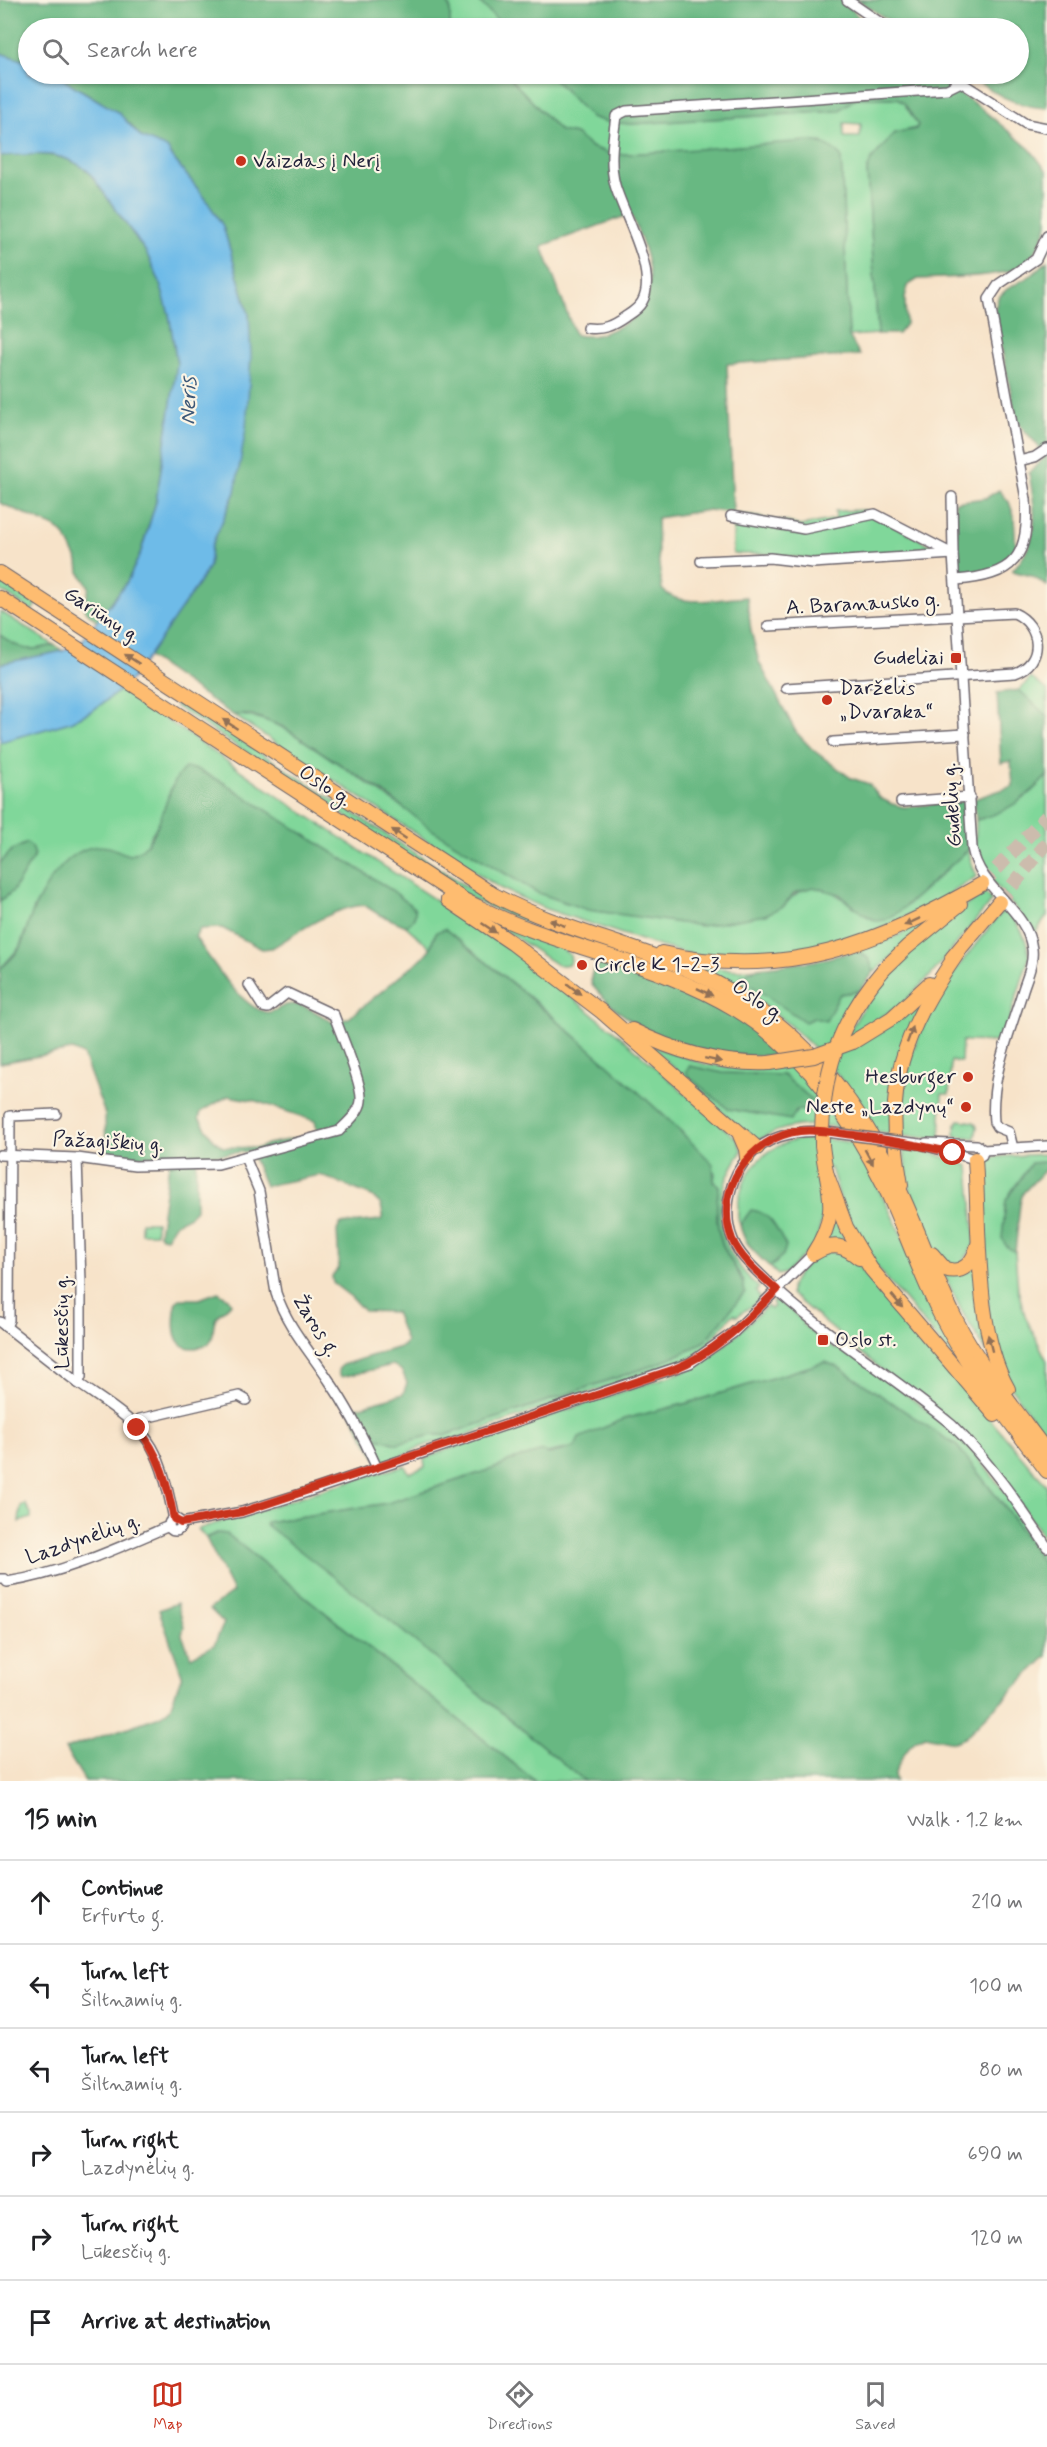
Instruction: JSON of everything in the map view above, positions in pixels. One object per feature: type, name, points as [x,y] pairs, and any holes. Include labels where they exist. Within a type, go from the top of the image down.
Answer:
[{"type":"highway","name":"Gariūnų g.","points":[[0,573],[180,692]]},
{"type":"highway","name":"Gariūnų g.","points":[[0,598],[169,709]]},
{"type":"highway","name":"Oslo g.","points":[[180,692],[494,895],[525,911],[667,961],[723,987],[746,1000],[782,1026],[827,1070],[862,1119],[904,1199],[957,1321],[992,1379],[1047,1452]]},
{"type":"highway","name":"Oslo g.","points":[[169,709],[464,900],[526,928],[642,966],[682,982],[739,1011],[784,1046],[821,1083],[854,1130],[884,1186],[954,1339],[996,1403],[1047,1473]]},
{"type":"highway","points":[[233,752],[308,806],[512,943],[602,1012],[738,1130],[746,1149],[752,1153]]},
{"type":"highway","points":[[612,941],[676,956],[720,963],[756,964],[787,961],[872,940],[931,913],[982,885],[884,969],[862,996],[839,1036],[822,1104],[822,1144],[831,1202],[830,1220],[825,1236],[813,1254]]},
{"type":"highway","points":[[602,1012],[646,1037],[688,1054],[718,1061],[770,1063],[814,1056],[853,1042],[874,1031],[907,1007],[959,951],[999,902]]},
{"type":"highway","points":[[904,1199],[895,1134],[894,1107],[898,1077],[915,1023],[930,994],[959,951]]},
{"type":"highway","points":[[975,1153],[985,1313],[993,1355],[1002,1379],[1032,1433]]},
{"type":"highway","points":[[827,1175],[846,1227],[871,1269]]},
{"type":"highway","points":[[916,1228],[935,1259],[941,1266],[951,1271],[959,1270],[970,1263],[979,1240]]},
{"type":"highway","points":[[813,1254],[829,1246],[842,1246],[850,1250],[871,1269],[1047,1473]]},
{"type":"street","points":[[847,0],[873,18]]},
{"type":"street","points":[[587,328],[607,328],[616,323],[639,308],[646,290],[640,250],[615,184],[612,148],[616,116],[626,111],[947,89],[957,84]]},
{"type":"street","points":[[964,84],[1026,124],[1047,128]]},
{"type":"street","points":[[956,580],[982,578],[995,574],[1011,564],[1019,553],[1027,529],[1019,461],[989,299],[999,284],[1036,259],[1047,236]]},
{"type":"street","points":[[1019,461],[1029,459],[1047,449]]},
{"type":"street","name":"Gudelių g.","points":[[952,497],[951,554],[956,580],[972,848],[978,870],[1017,915],[1032,947],[1030,967],[995,1084],[994,1122],[997,1127],[1009,1132],[1014,1148]]},
{"type":"street","points":[[731,516],[804,529],[874,514],[951,554]]},
{"type":"street","points":[[700,561],[770,558],[813,563],[951,554]]},
{"type":"street","name":"A. Baranausko g.","points":[[768,626],[1014,613],[1024,618],[1035,632],[1036,655],[1028,666],[1020,671],[962,678],[786,688]]},
{"type":"street","points":[[833,742],[964,734]]},
{"type":"street","points":[[901,802],[970,797]]},
{"type":"street","name":"Pažagiškių g.","points":[[5,1155],[77,1158],[135,1166],[218,1164],[339,1131],[360,1107],[361,1095],[334,1014],[287,993],[268,1008],[263,1007],[249,985]]},
{"type":"street","points":[[56,1114],[10,1116],[5,1155],[9,1320],[3,1324],[78,1383]]},
{"type":"street","points":[[1047,1146],[975,1153],[809,1130],[788,1133],[752,1153],[735,1177],[730,1194],[730,1230],[733,1240],[746,1259],[803,1313],[952,1425],[972,1444],[1001,1480],[1047,1547]]},
{"type":"street","name":"Žaros g.","points":[[245,1157],[259,1191],[276,1293],[281,1308],[297,1337],[336,1391],[377,1468]]},
{"type":"street","name":"Lūkesčių g.","points":[[77,1158],[81,1283],[81,1377],[78,1383],[134,1425],[151,1446],[157,1457],[175,1523]]},
{"type":"street","name":"Lazdynėlių g.","points":[[2,1582],[70,1565],[175,1523],[242,1512],[690,1363],[723,1342],[813,1254]]},
{"type":"street","points":[[134,1425],[140,1419],[239,1396],[246,1400]]},
{"type":"green space","points":[[0,0],[446,0],[450,8],[450,18],[18,18],[18,59],[0,53]]},
{"type":"green space","points":[[446,0],[478,0],[495,18],[450,18],[450,8]]},
{"type":"green space","points":[[478,0],[858,0],[850,7],[859,18],[495,18]]},
{"type":"green space","points":[[858,0],[1047,0],[1047,108],[1014,102],[982,84],[1029,84],[1029,18],[885,18]]},
{"type":"green space","points":[[71,84],[515,84],[560,131],[575,134],[591,147],[614,155],[808,141],[822,143],[834,150],[841,157],[849,336],[860,355],[727,364],[733,513],[709,510],[657,518],[662,589],[669,595],[690,601],[747,597],[751,631],[759,662],[796,732],[813,750],[851,778],[869,784],[880,798],[892,804],[904,807],[965,801],[969,849],[900,911],[885,920],[876,921],[839,894],[813,887],[794,893],[784,906],[765,915],[702,926],[588,910],[538,893],[432,830],[386,794],[283,727],[252,715],[233,715],[147,656],[209,566],[211,547],[235,492],[249,315],[223,226],[205,198],[167,149],[144,139],[120,115]],"holes":[[[631,214],[643,246],[650,278],[649,292],[643,306],[633,318],[616,328],[591,336],[575,335],[542,246]]]},
{"type":"green space","points":[[515,84],[559,84],[591,117],[607,122],[632,124],[838,111],[856,98],[897,98],[904,103],[918,125],[916,128],[895,133],[867,171],[878,334],[849,336],[841,157],[822,142],[614,155],[591,147],[575,134],[560,131]],"holes":[[[844,123],[861,124],[860,137],[844,137]]]},
{"type":"green space","points":[[559,84],[947,84],[982,109],[1030,149],[1047,171],[1047,225],[1032,256],[1015,269],[1008,272],[954,278],[918,279],[907,286],[906,324],[898,334],[878,334],[867,171],[871,160],[895,133],[916,129],[918,125],[904,103],[897,98],[856,98],[838,111],[632,124],[607,122],[591,117]]},
{"type":"green space","points":[[23,153],[66,159],[89,172],[146,252],[159,280],[169,314],[177,364],[156,502],[140,554],[127,582],[97,621],[84,609],[89,587],[79,572],[78,561],[65,536],[57,528],[0,503],[0,156]]},
{"type":"green space","points":[[1047,261],[1047,586],[1032,576],[1012,571],[1028,548],[1034,525],[1029,473],[1044,458],[1039,447],[1017,421],[994,313],[998,298],[1007,289],[1032,275]]},
{"type":"green space","points":[[999,490],[1009,502],[1014,516],[1016,550],[1009,560],[997,570],[962,577],[959,575],[955,502],[986,498]]},
{"type":"green space","points":[[865,510],[940,550],[811,559],[769,554],[733,554],[733,513],[800,526],[836,519],[835,511]]},
{"type":"green space","points":[[0,580],[36,604],[32,611],[0,590]]},
{"type":"green space","points":[[0,611],[54,645],[26,649],[0,635]]},
{"type":"green space","points":[[0,635],[26,649],[54,645],[63,651],[0,664]]},
{"type":"green space","points":[[1031,678],[1047,690],[1047,716],[1019,690]]},
{"type":"green space","points":[[122,689],[285,801],[519,955],[619,1035],[737,1139],[742,1151],[724,1188],[720,1206],[721,1223],[725,1240],[733,1256],[759,1288],[756,1291],[760,1299],[737,1316],[734,1314],[693,1357],[451,1440],[433,1443],[381,1463],[378,1461],[362,1433],[397,1444],[432,1435],[446,1435],[657,1364],[692,1349],[744,1281],[729,1257],[720,1236],[717,1214],[719,1186],[714,1181],[715,1173],[681,1131],[608,1065],[541,1006],[445,929],[434,936],[430,948],[406,926],[414,919],[415,909],[393,891],[224,783],[196,769],[171,788],[165,810],[144,849],[129,855],[119,852],[53,876],[35,906],[19,948],[0,969],[0,901],[13,891],[34,855],[0,863],[0,742],[70,722],[93,710]]},
{"type":"green space","points":[[1019,690],[1047,716],[1047,776],[1015,804],[976,820],[974,799],[1013,786],[1011,761],[1001,763],[997,693]]},
{"type":"green space","points":[[178,699],[484,898],[542,925],[535,926],[474,900],[175,706]]},
{"type":"green space","points":[[233,715],[261,719],[286,730],[504,873],[547,896],[578,907],[611,913],[784,906],[799,892],[813,887],[827,889],[874,919],[884,920],[914,899],[969,849],[971,863],[977,876],[939,901],[862,937],[788,954],[746,957],[697,956],[546,909],[500,888]]},
{"type":"green space","points":[[185,768],[196,769],[224,783],[393,891],[415,909],[414,919],[406,926],[364,905],[351,907],[316,921],[272,948],[262,949],[222,928],[200,929],[195,937],[235,991],[255,1008],[268,1012],[292,1004],[311,1010],[334,1023],[349,1018],[422,958],[430,949],[436,932],[445,929],[616,1072],[713,1164],[714,1181],[719,1186],[717,1212],[720,1238],[745,1292],[705,1341],[657,1364],[446,1435],[432,1435],[397,1444],[362,1433],[351,1413],[354,1408],[403,1394],[407,1383],[402,1371],[393,1365],[342,1377],[338,1370],[342,1365],[403,1346],[406,1341],[395,1312],[364,1311],[333,1283],[332,1276],[339,1267],[337,1231],[340,1224],[381,1220],[383,1215],[381,1205],[372,1196],[320,1175],[265,1186],[250,1151],[199,1157],[196,1162],[196,1210],[176,1223],[166,1238],[161,1237],[159,1234],[170,1157],[110,1156],[106,1153],[105,1114],[83,1055],[72,1050],[0,1063],[0,969],[19,949],[33,910],[48,884],[64,864],[73,856],[96,846],[111,848],[129,855],[140,850],[156,830],[177,777]],"holes":[[[228,1096],[256,1101],[315,1121],[318,1134],[267,1144],[259,1148],[223,1147],[213,1139],[199,1118],[201,1112]]]},
{"type":"green space","points":[[1047,776],[1047,916],[1034,935],[982,865],[976,850],[976,820],[1014,803],[1032,791]]},
{"type":"green space","points":[[27,843],[32,847],[35,855],[13,891],[0,901],[0,863],[12,850]]},
{"type":"green space","points":[[984,892],[992,900],[931,975],[901,1005],[844,1040],[877,985],[918,943]]},
{"type":"green space","points":[[1005,908],[1022,931],[1029,958],[1002,1042],[962,1041],[961,1062],[951,1061],[949,1094],[942,1094],[940,1139],[903,1136],[903,1100],[908,1068],[917,1039],[945,986]]},
{"type":"green space","points":[[938,916],[874,972],[865,955],[857,951],[892,938]]},
{"type":"green space","points":[[504,924],[562,949],[570,955],[571,961],[568,965],[557,965],[502,928]]},
{"type":"green space","points":[[857,951],[869,959],[874,972],[859,991],[840,994],[826,1021],[814,1018],[805,1022],[746,982],[741,976],[758,968],[815,961]]},
{"type":"green space","points":[[604,963],[655,978],[694,994],[747,1025],[781,1050],[779,1055],[753,1056],[701,1050],[653,1033],[630,1020],[592,985],[593,971]]},
{"type":"green space","points":[[694,966],[738,970],[758,968],[742,977],[769,997],[859,991],[830,1045],[839,1053],[923,997],[890,1134],[876,1131],[840,1078],[799,1034],[776,1014],[724,981]]},
{"type":"green space","points":[[649,1045],[707,1065],[753,1069],[797,1066],[820,1090],[847,1128],[810,1125],[789,1127],[755,1142]],"holes":[[[690,1066],[723,1073],[783,1075],[816,1106],[797,1110],[791,1119],[729,1109],[712,1096]]]},
{"type":"green space","points":[[690,1066],[723,1073],[783,1075],[816,1106],[807,1111],[797,1110],[791,1120],[728,1109],[688,1076],[686,1071]]},
{"type":"green space","points":[[959,1120],[974,1122],[977,1127],[975,1138],[955,1136],[956,1124]]},
{"type":"green space","points":[[811,1137],[856,1143],[976,1385],[872,1261],[844,1212],[831,1168],[818,1172],[826,1203],[816,1243],[786,1273],[778,1275],[770,1267],[777,1262],[744,1231],[738,1220],[739,1199],[748,1174],[755,1164],[785,1143]]},
{"type":"green space","points":[[903,1150],[935,1154],[969,1166],[975,1243],[959,1268],[941,1260],[930,1241],[911,1193]]},
{"type":"green space","points":[[1047,1154],[1047,1162],[1031,1163],[1009,1195],[1004,1222],[1006,1246],[1015,1252],[1018,1290],[1025,1316],[1047,1361],[1047,1440],[1006,1380],[989,1326],[981,1163],[992,1157]]},
{"type":"green space","points":[[1047,1162],[1047,1168],[1023,1193],[1015,1252],[1006,1246],[1002,1238],[1006,1200],[1031,1163]]},
{"type":"green space","points":[[751,1210],[758,1211],[768,1218],[786,1246],[783,1255],[770,1267],[751,1248],[742,1232],[740,1225]]},
{"type":"green space","points":[[833,1215],[847,1244],[826,1241]]},
{"type":"green space","points":[[141,1222],[156,1222],[156,1233],[141,1233]]},
{"type":"green space","points":[[824,1250],[851,1256],[1047,1486],[1047,1542],[987,1458],[791,1294],[791,1288],[797,1275]]},
{"type":"green space","points":[[978,1258],[986,1351],[962,1312],[944,1274]]},
{"type":"green space","points":[[218,1292],[228,1298],[231,1303],[215,1320],[212,1340],[202,1347],[185,1347],[180,1343],[175,1331],[176,1302],[180,1299],[199,1299]]},
{"type":"green space","points":[[777,1301],[790,1309],[803,1322],[802,1324],[836,1350],[838,1347],[856,1356],[954,1431],[1019,1510],[1047,1553],[1047,1570],[1007,1510],[957,1446],[838,1367],[825,1362],[688,1403],[624,1419],[575,1447],[508,1461],[501,1466],[388,1503],[267,1522],[266,1524],[372,1606],[585,1781],[535,1781],[227,1534],[217,1533],[206,1538],[198,1529],[405,1466],[409,1473],[425,1467],[424,1459],[440,1452],[685,1371],[717,1352],[767,1306],[771,1309],[774,1306],[772,1302]]},
{"type":"green space","points":[[825,1362],[838,1367],[957,1446],[1007,1510],[1047,1570],[1047,1656],[964,1738],[954,1742],[925,1736],[914,1742],[905,1752],[899,1764],[894,1776],[896,1781],[585,1781],[372,1606],[265,1524],[388,1503],[501,1466],[508,1461],[543,1451],[549,1454],[575,1447],[579,1438],[624,1419],[688,1403]]},
{"type":"green space","points":[[25,1504],[31,1513],[31,1518],[19,1522],[21,1506]]},
{"type":"green space","points":[[217,1533],[227,1534],[535,1781],[85,1781],[65,1749],[160,1716],[170,1708],[182,1675],[159,1610],[177,1603],[184,1626],[182,1635],[191,1657],[214,1645],[224,1623],[210,1609],[233,1592],[206,1538]]},
{"type":"water","name":"Neris","points":[[0,53],[18,59],[18,84],[71,84],[119,113],[141,137],[167,148],[223,226],[249,315],[251,356],[246,428],[235,492],[211,547],[209,566],[199,583],[136,674],[122,689],[93,710],[70,722],[0,742],[0,664],[63,651],[81,642],[127,582],[140,555],[156,502],[177,364],[169,314],[159,280],[146,252],[89,172],[68,159],[57,156],[36,154],[0,156]]},
{"type":"tunnel","points":[[982,884],[1047,816]]},
{"type":"tunnel","points":[[999,902],[1047,843]]},
{"type":"place","name":"Vaizdas į Nerį","points":[[241,161]]},
{"type":"place","name":"Gudeliai","points":[[956,658]]},
{"type":"place","name":"Darželis „Dvaraka“","points":[[827,700]]},
{"type":"place","name":"Circle K 1-2-3","points":[[582,965]]},
{"type":"place","name":"Hesburger","points":[[968,1077]]},
{"type":"place","name":"Neste „Lazdynų“","points":[[966,1107]]},
{"type":"place","name":"Oslo st.","points":[[823,1340]]},
{"type":"route","points":[[137,1428],[157,1457],[174,1519],[181,1523],[198,1518],[242,1512],[672,1370],[700,1358],[723,1342],[777,1290],[746,1259],[733,1240],[730,1230],[728,1212],[735,1177],[740,1167],[757,1148],[788,1133],[809,1130],[921,1144],[953,1153]]}]
